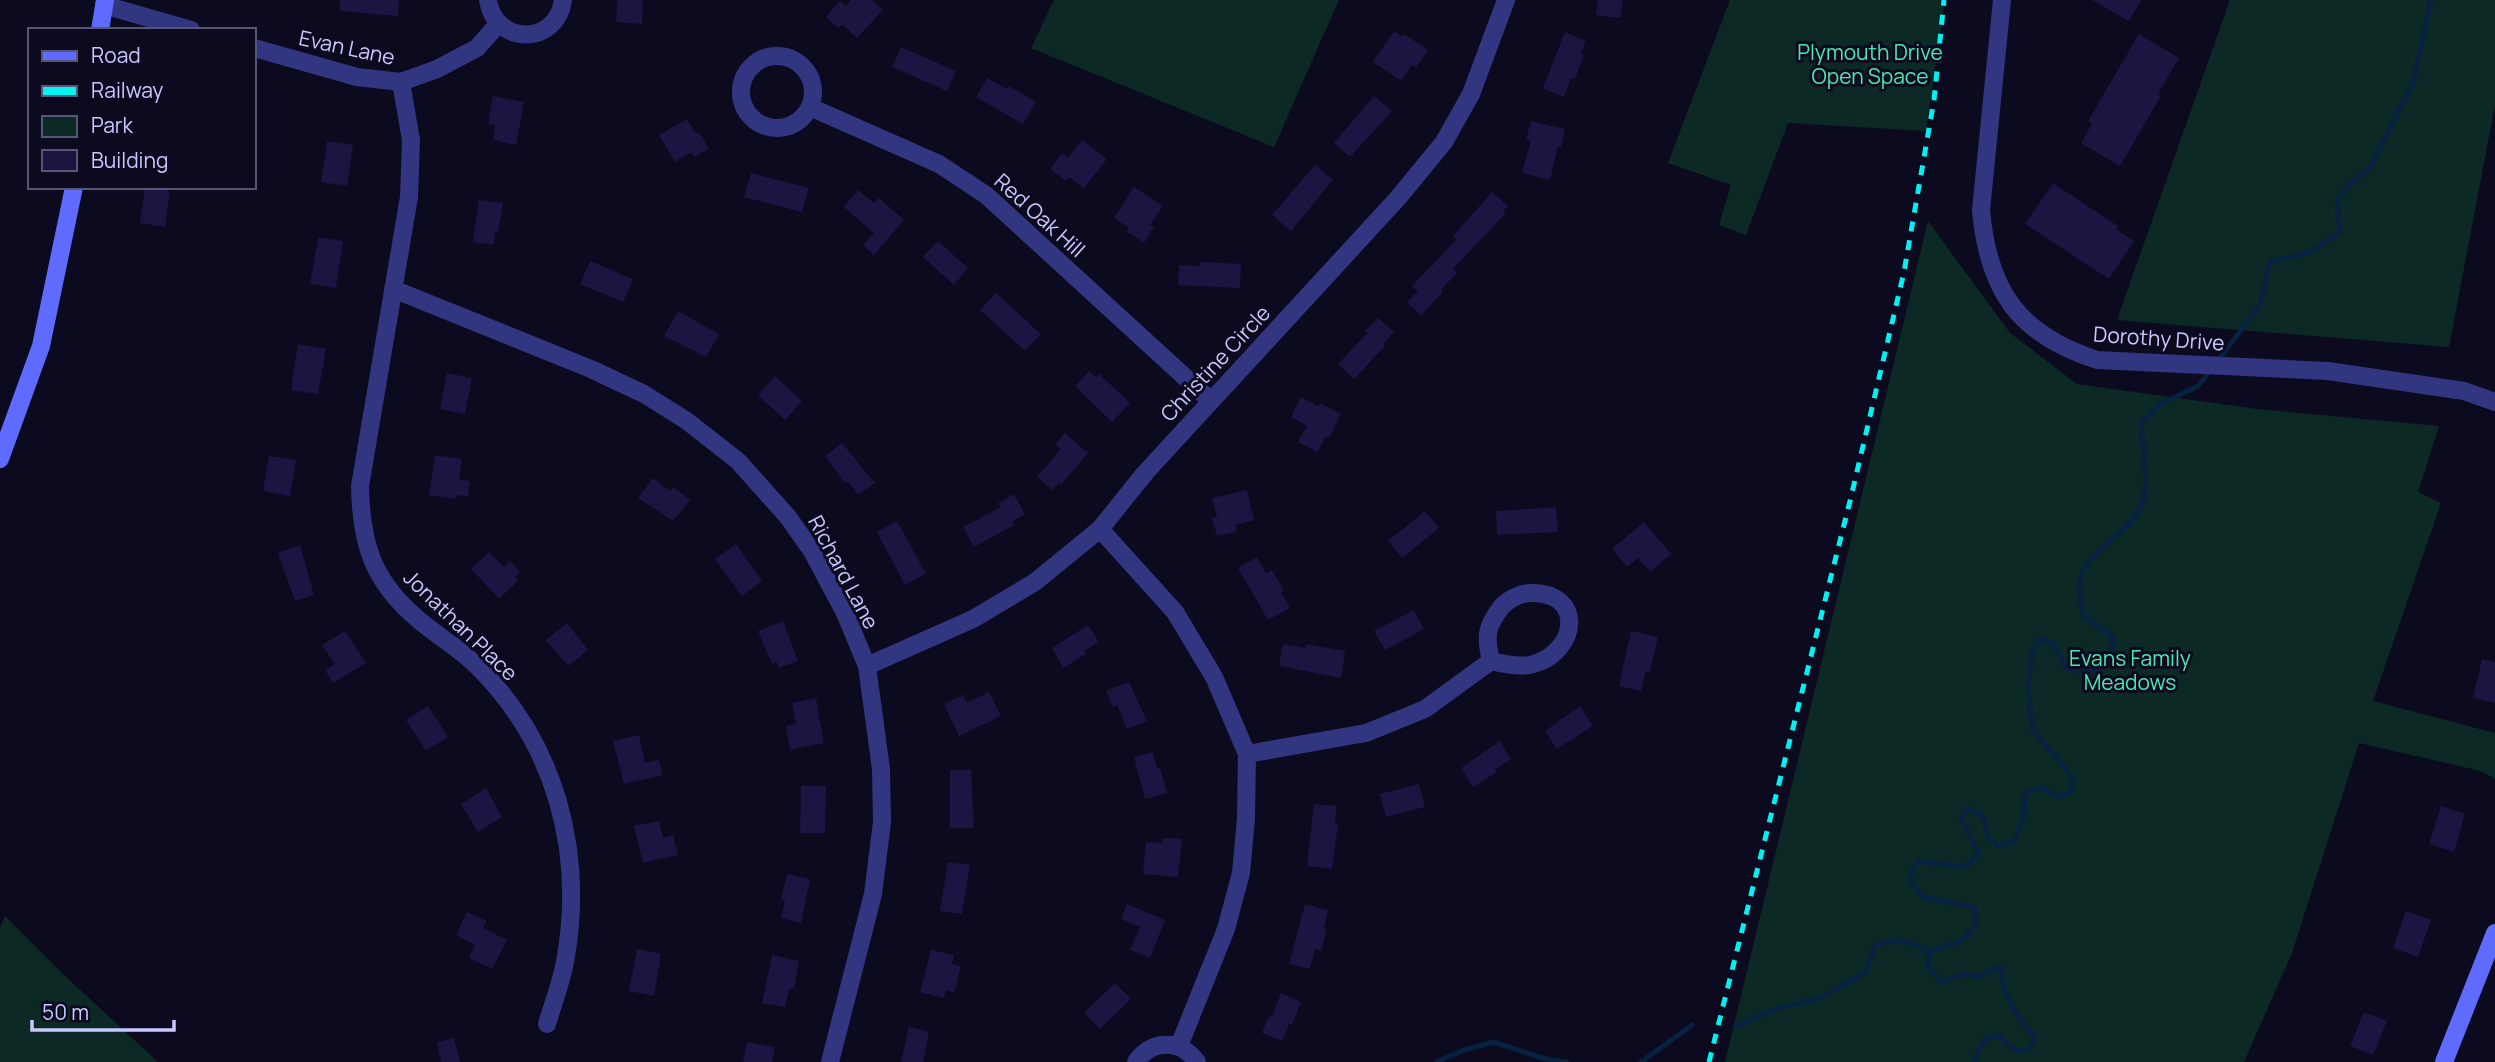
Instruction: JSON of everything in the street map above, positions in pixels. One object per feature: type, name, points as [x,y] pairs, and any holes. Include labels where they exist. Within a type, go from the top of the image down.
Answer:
[{"type":"street","points":[[488,0],[491,14],[498,24],[522,35],[546,29],[556,20],[563,0]]},
{"type":"street","name":"Christine Circle","points":[[867,666],[973,619],[1035,582],[1100,529],[1145,473],[1398,198],[1444,142],[1471,94],[1506,0]]},
{"type":"street","name":"Dorothy Drive","points":[[2002,0],[1981,211],[1983,239],[1992,270],[2005,295],[2020,316],[2041,335],[2069,351],[2097,360],[2329,371],[2464,391],[2495,402]]},
{"type":"street","points":[[100,28],[105,3],[185,28]]},
{"type":"street","name":"Evan Lane","points":[[256,49],[358,77],[401,82],[437,69],[477,48],[498,24]]},
{"type":"street","points":[[780,56],[791,59],[805,69],[811,79],[813,93],[810,107],[800,120],[790,126],[768,128],[755,122],[745,111],[740,95],[741,84],[747,71],[761,60],[780,56]]},
{"type":"street","name":"Jonathan Place","points":[[401,82],[411,140],[409,185],[360,485],[360,515],[366,548],[397,599],[474,663],[503,695],[549,774],[565,821],[571,862],[572,904],[565,964],[547,1024]]},
{"type":"street","name":"Red Oak Hill","points":[[810,107],[939,164],[986,195],[1211,401]]},
{"type":"street","points":[[0,459],[41,345],[74,189]]},
{"type":"street","name":"Richard Lane","points":[[393,289],[591,369],[644,394],[687,421],[738,461],[788,517],[812,551],[845,613],[867,666],[881,769],[882,822],[873,894],[830,1062]]},
{"type":"street","name":"Dorothy Drive","points":[[2464,391],[2495,387]]},
{"type":"street","points":[[1100,529],[1175,612],[1214,677],[1247,754],[1246,819],[1241,873],[1226,929],[1179,1046]]},
{"type":"street","points":[[1247,754],[1366,733],[1425,709],[1491,661],[1533,665],[1559,651],[1569,633],[1567,611],[1560,600],[1545,593],[1527,593],[1507,601],[1492,620],[1486,639],[1491,661]]},
{"type":"street","points":[[2444,1062],[2495,933]]},
{"type":"street","points":[[1136,1062],[1144,1052],[1167,1044],[1179,1046],[1197,1062]]},
{"type":"green space","points":[[1054,0],[1339,0],[1274,147],[1031,48]]},
{"type":"green space","name":"Plymouth Drive Open Space","points":[[1730,0],[1945,0],[1926,131],[1788,123],[1746,235],[1719,225],[1731,185],[1668,163]]},
{"type":"green space","points":[[2230,0],[2495,0],[2495,105],[2449,347],[2117,320]]},
{"type":"green space","name":"Evans Family Meadows","points":[[1928,221],[2010,333],[2077,384],[2257,409],[2439,426],[2418,492],[2441,503],[2373,701],[2495,733],[2495,779],[2481,771],[2359,743],[2292,953],[2244,1062],[1725,1062]]},
{"type":"green space","points":[[5,916],[158,1062],[0,1062],[0,928]]},
{"type":"building","points":[[340,0],[399,0],[398,16],[340,11]]},
{"type":"building","points":[[617,0],[641,0],[642,24],[616,22]]},
{"type":"building","points":[[851,0],[872,0],[883,10],[857,38],[842,24],[838,28],[826,17],[840,1],[846,6]]},
{"type":"building","points":[[1598,0],[1623,0],[1620,18],[1596,15]]},
{"type":"building","points":[[2092,0],[2141,0],[2129,21]]},
{"type":"building","points":[[1394,31],[1402,36],[1404,34],[1428,50],[1416,68],[1412,65],[1401,81],[1373,62]]},
{"type":"building","points":[[1565,32],[1586,41],[1575,79],[1571,78],[1564,97],[1543,88]]},
{"type":"building","points":[[2139,34],[2179,58],[2158,94],[2161,96],[2120,166],[2081,143],[2092,124],[2088,121]]},
{"type":"building","points":[[901,47],[956,71],[947,91],[892,67]]},
{"type":"building","points":[[987,78],[1007,89],[1009,86],[1036,102],[1023,124],[976,97]]},
{"type":"building","points":[[493,96],[524,102],[516,145],[493,140],[495,125],[488,124]]},
{"type":"building","points":[[1374,96],[1392,111],[1350,157],[1334,143]]},
{"type":"building","points":[[687,119],[709,149],[694,157],[691,152],[675,162],[659,135]]},
{"type":"building","points":[[1531,121],[1565,129],[1550,180],[1522,173],[1531,140],[1526,139]]},
{"type":"building","points":[[1082,140],[1107,159],[1084,188],[1069,177],[1066,181],[1050,169],[1062,153],[1068,158]]},
{"type":"building","points":[[327,141],[353,145],[347,186],[321,182]]},
{"type":"building","points":[[1315,165],[1333,180],[1291,231],[1272,215]]},
{"type":"building","points":[[751,173],[809,188],[802,212],[744,197]]},
{"type":"building","points":[[2053,183],[2118,226],[2116,229],[2134,241],[2109,279],[2025,224]]},
{"type":"building","points":[[1134,187],[1163,206],[1150,225],[1154,227],[1144,243],[1127,232],[1129,228],[1114,218]]},
{"type":"building","points":[[145,189],[170,191],[165,227],[140,223]]},
{"type":"building","points":[[858,190],[874,203],[879,198],[904,220],[874,255],[863,245],[874,233],[844,207]]},
{"type":"building","points":[[1492,192],[1508,206],[1505,214],[1453,269],[1457,273],[1421,315],[1407,302],[1418,291],[1412,286],[1457,239],[1453,236]]},
{"type":"building","points":[[479,200],[503,203],[494,245],[473,242]]},
{"type":"building","points":[[318,237],[343,241],[336,288],[310,284]]},
{"type":"building","points":[[938,241],[968,268],[954,285],[923,257]]},
{"type":"building","points":[[590,261],[633,279],[623,302],[580,284]]},
{"type":"building","points":[[1200,262],[1241,264],[1240,288],[1178,285],[1179,265],[1200,266]]},
{"type":"building","points":[[996,293],[1041,334],[1025,351],[980,310]]},
{"type":"building","points":[[678,311],[719,334],[706,357],[664,336]]},
{"type":"building","points":[[1378,318],[1394,332],[1383,344],[1385,346],[1354,379],[1338,364]]},
{"type":"building","points":[[298,344],[326,349],[318,394],[291,390]]},
{"type":"building","points":[[1089,371],[1096,377],[1099,374],[1130,403],[1112,422],[1075,386]]},
{"type":"building","points":[[447,373],[472,378],[465,414],[440,409]]},
{"type":"building","points":[[775,376],[802,401],[785,420],[758,395]]},
{"type":"building","points":[[1301,397],[1341,414],[1329,438],[1326,436],[1317,452],[1298,442],[1307,426],[1291,417]]},
{"type":"building","points":[[1065,433],[1088,453],[1061,485],[1059,483],[1053,490],[1037,477],[1061,449],[1055,444]]},
{"type":"building","points":[[842,443],[875,483],[858,495],[848,481],[845,483],[825,456]]},
{"type":"building","points":[[435,455],[462,459],[459,479],[470,481],[468,497],[456,495],[455,499],[429,495]]},
{"type":"building","points":[[269,456],[296,460],[290,496],[263,491]]},
{"type":"building","points":[[653,478],[670,491],[673,487],[690,500],[673,521],[638,498]]},
{"type":"building","points":[[1247,490],[1254,520],[1235,525],[1236,532],[1217,536],[1212,518],[1217,517],[1212,498]]},
{"type":"building","points":[[1014,494],[1025,514],[1012,522],[1014,525],[974,547],[963,527],[1001,507],[998,503]]},
{"type":"building","points":[[1556,507],[1558,532],[1497,535],[1496,511]]},
{"type":"building","points":[[1425,511],[1439,528],[1402,558],[1388,541]]},
{"type":"building","points":[[897,521],[926,574],[905,585],[877,532]]},
{"type":"building","points":[[1644,522],[1671,554],[1650,572],[1638,558],[1627,567],[1612,549]]},
{"type":"building","points":[[736,544],[762,581],[742,596],[715,559]]},
{"type":"building","points":[[300,545],[314,595],[295,601],[278,553]]},
{"type":"building","points":[[489,552],[504,567],[510,561],[520,572],[515,577],[518,581],[499,599],[471,569]]},
{"type":"building","points":[[1257,557],[1266,573],[1272,570],[1290,608],[1268,620],[1238,568]]},
{"type":"building","points":[[1414,610],[1424,629],[1385,650],[1374,631]]},
{"type":"building","points":[[783,621],[798,661],[779,668],[777,662],[772,664],[758,631]]},
{"type":"building","points":[[567,623],[588,650],[568,666],[546,640]]},
{"type":"building","points":[[1088,625],[1099,642],[1084,651],[1086,654],[1063,668],[1052,648]]},
{"type":"building","points":[[345,631],[366,663],[333,683],[325,670],[335,664],[322,645]]},
{"type":"building","points":[[1631,631],[1658,637],[1650,672],[1646,671],[1641,691],[1619,686]]},
{"type":"building","points":[[1283,644],[1305,648],[1306,644],[1345,651],[1341,678],[1279,666]]},
{"type":"building","points":[[2482,659],[2495,662],[2495,703],[2473,698]]},
{"type":"building","points":[[1129,682],[1147,721],[1127,729],[1117,705],[1113,707],[1106,691]]},
{"type":"building","points":[[989,692],[1001,716],[959,736],[944,704],[963,695],[967,703]]},
{"type":"building","points":[[816,698],[824,743],[790,750],[786,726],[796,724],[792,703]]},
{"type":"building","points":[[428,706],[448,737],[426,751],[406,720]]},
{"type":"building","points":[[1580,706],[1593,726],[1557,749],[1545,731]]},
{"type":"building","points":[[639,735],[645,763],[659,760],[663,775],[624,784],[613,741]]},
{"type":"building","points":[[1500,741],[1511,759],[1495,770],[1497,772],[1473,787],[1461,768]]},
{"type":"building","points":[[1153,752],[1167,793],[1145,799],[1134,757]]},
{"type":"building","points":[[950,770],[971,770],[974,828],[950,828]]},
{"type":"building","points":[[1419,784],[1425,807],[1386,817],[1380,794]]},
{"type":"building","points":[[801,786],[826,786],[825,833],[800,833]]},
{"type":"building","points":[[486,788],[502,817],[478,832],[461,804]]},
{"type":"building","points":[[1314,804],[1337,806],[1335,824],[1338,825],[1332,869],[1307,866]]},
{"type":"building","points":[[2441,806],[2465,814],[2454,852],[2429,844]]},
{"type":"building","points":[[659,821],[663,838],[673,835],[678,855],[643,863],[634,826]]},
{"type":"building","points":[[1163,838],[1182,839],[1178,877],[1143,874],[1146,842],[1162,843]]},
{"type":"building","points":[[948,862],[970,865],[962,914],[940,911]]},
{"type":"building","points":[[787,874],[810,879],[801,923],[781,918],[785,900],[781,900]]},
{"type":"building","points":[[1127,904],[1165,920],[1150,958],[1130,950],[1140,927],[1121,919]]},
{"type":"building","points":[[1305,904],[1328,910],[1324,928],[1327,929],[1321,951],[1315,949],[1310,969],[1289,964]]},
{"type":"building","points":[[2406,911],[2431,920],[2418,957],[2393,948]]},
{"type":"building","points":[[467,912],[487,921],[483,928],[507,940],[492,969],[469,958],[475,945],[456,935]]},
{"type":"building","points":[[637,949],[661,954],[654,996],[629,991]]},
{"type":"building","points":[[931,950],[954,955],[952,964],[961,966],[954,993],[946,990],[944,998],[920,992]]},
{"type":"building","points":[[772,955],[799,961],[794,987],[789,990],[785,1007],[762,1003]]},
{"type":"building","points":[[1115,983],[1131,999],[1100,1029],[1084,1013]]},
{"type":"building","points":[[1281,993],[1301,1002],[1282,1041],[1262,1033]]},
{"type":"building","points":[[2364,1012],[2387,1021],[2373,1055],[2350,1046]]},
{"type":"building","points":[[909,1027],[929,1032],[923,1062],[901,1062]]},
{"type":"building","points":[[454,1038],[460,1062],[441,1062],[437,1042]]},
{"type":"building","points":[[747,1042],[775,1047],[772,1062],[743,1062]]},
{"type":"waterway","points":[[2217,362],[2260,305],[2270,262],[2310,252],[2340,232],[2337,201],[2350,184],[2371,167],[2414,79],[2431,0]]},
{"type":"waterway","points":[[1974,1062],[1984,1039],[1999,1036],[2014,1050],[2027,1051],[2036,1038],[2012,1005],[2004,987],[2000,966],[1979,977],[1963,974],[1941,982],[1927,965],[1932,950],[1961,941],[1976,925],[1974,907],[1921,897],[1909,877],[1918,861],[1965,867],[1979,854],[1961,818],[1968,808],[1984,817],[1988,837],[1999,847],[2015,840],[2024,814],[2025,793],[2042,788],[2058,797],[2069,793],[2075,780],[2032,729],[2028,688],[2032,652],[2040,639],[2052,642],[2066,668],[2092,671],[2108,661],[2113,652],[2112,636],[2083,615],[2079,591],[2081,576],[2095,554],[2127,526],[2142,504],[2145,475],[2141,423],[2160,404],[2198,386],[2211,370]]},
{"type":"waterway","points":[[1735,1027],[1772,1010],[1820,998],[1866,972],[1875,945],[1904,941],[1931,954]]},
{"type":"waterway","points":[[1641,1062],[1692,1025]]},
{"type":"waterway","points":[[1436,1062],[1493,1042],[1546,1059],[1567,1062]]},
{"type":"railway","points":[[1709,1062],[1851,497],[1904,272],[1934,100],[1944,0]]}]
